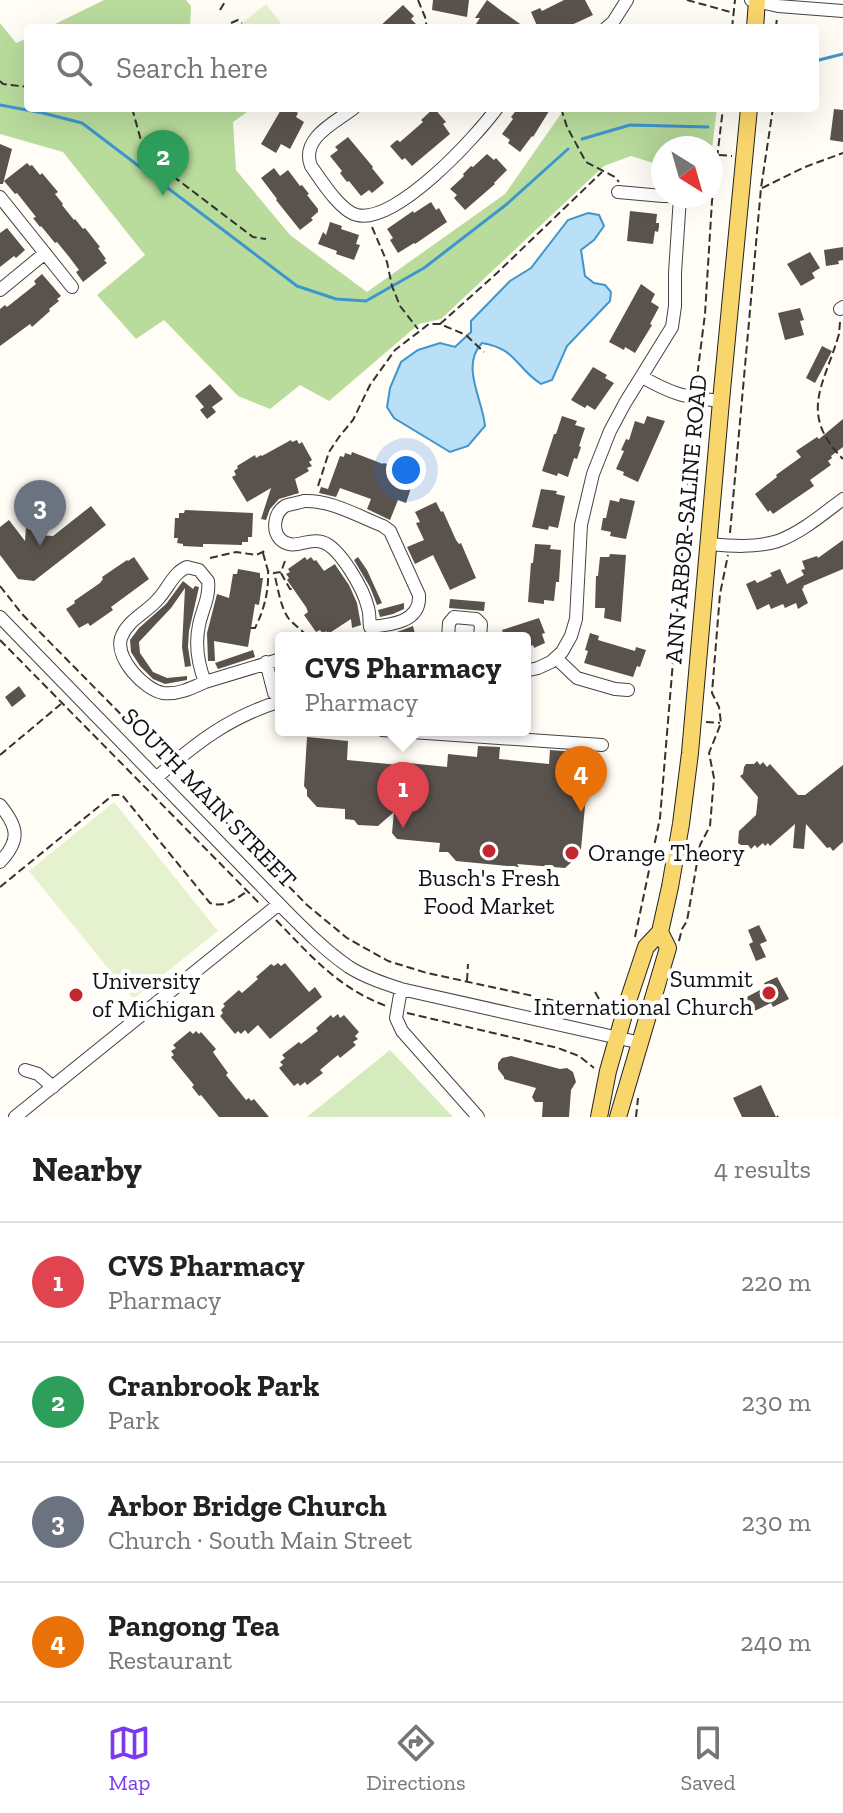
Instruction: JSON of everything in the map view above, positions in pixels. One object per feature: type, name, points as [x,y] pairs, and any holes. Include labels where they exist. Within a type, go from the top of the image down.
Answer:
[{"type":"main road","points":[[754,0],[755,24]]},
{"type":"main road","name":"ANN ARBOR-SALINE ROAD","points":[[619,1038],[646,947],[660,932],[676,856],[690,753],[749,112]]},
{"type":"main road","name":"ANN ARBOR-SALINE ROAD","points":[[641,1043],[668,948],[660,932]]},
{"type":"main road","points":[[599,1117],[608,1071],[619,1038]]},
{"type":"main road","points":[[618,1117],[641,1043]]},
{"type":"street","points":[[611,24],[627,0]]},
{"type":"street","points":[[754,0],[809,10],[843,11]]},
{"type":"street","points":[[349,112],[315,137],[307,158],[345,210],[357,215],[369,215],[389,207],[439,172],[471,141],[494,112]]},
{"type":"street","points":[[618,192],[651,195]]},
{"type":"street","points":[[0,197],[72,287]]},
{"type":"street","points":[[531,670],[556,658],[571,636],[576,619],[581,525],[593,474],[625,403],[672,327],[680,208]]},
{"type":"street","points":[[0,290],[45,253]]},
{"type":"street","points":[[642,377],[682,397],[721,401]]},
{"type":"street","points":[[708,544],[756,545],[779,540],[843,499]]},
{"type":"street","points":[[315,501],[390,531],[420,602],[409,619],[369,632],[368,605],[340,554],[332,546],[314,540],[296,545],[278,538],[276,520],[284,507],[315,501]]},
{"type":"street","points":[[205,682],[197,641],[208,596],[208,581],[199,570],[187,567],[176,574],[160,598],[126,628],[121,645],[126,662],[141,681],[156,691],[177,693],[275,660]]},
{"type":"street","name":"SOUTH MAIN STREET","points":[[0,617],[279,904],[321,945],[351,968],[401,989],[641,1043]]},
{"type":"street","points":[[448,632],[449,623],[454,617],[476,619],[481,624],[480,632]]},
{"type":"street","points":[[556,658],[577,678],[628,690]]},
{"type":"street","points":[[266,662],[275,694]]},
{"type":"street","points":[[156,778],[215,730],[275,703]]},
{"type":"street","points":[[470,736],[602,745]]},
{"type":"street","points":[[0,805],[12,821],[16,834],[12,847],[0,862]]},
{"type":"street","points":[[15,1117],[279,904]]},
{"type":"street","points":[[401,989],[396,1018],[402,1031],[478,1117]]},
{"type":"street","points":[[25,1070],[38,1074],[53,1087]]},
{"type":"path","points":[[220,10],[226,0]]},
{"type":"path","points":[[418,0],[426,24]]},
{"type":"path","points":[[687,0],[734,13]]},
{"type":"path","points":[[733,24],[735,0]]},
{"type":"path","points":[[776,24],[777,17]]},
{"type":"path","points":[[231,23],[238,20],[242,23]]},
{"type":"path","points":[[0,81],[24,87]]},
{"type":"path","points":[[133,112],[145,155],[253,237],[266,239]]},
{"type":"path","points":[[562,112],[586,162],[615,177]]},
{"type":"path","points":[[719,136],[722,112]]},
{"type":"path","points":[[730,533],[761,188],[772,112]]},
{"type":"path","points":[[761,188],[843,153]]},
{"type":"path","points":[[723,156],[728,156]]},
{"type":"path","points":[[757,159],[765,159]]},
{"type":"path","points":[[440,324],[602,172]]},
{"type":"path","points":[[696,384],[705,314],[712,208]]},
{"type":"path","points":[[371,222],[400,306],[419,330]]},
{"type":"path","points":[[841,308],[839,334],[816,407],[824,435],[843,459]]},
{"type":"path","points":[[318,486],[329,452],[353,420],[370,385],[395,350],[419,330],[429,324],[440,324],[466,335],[484,352]]},
{"type":"path","points":[[634,943],[660,818],[694,409]]},
{"type":"path","points":[[210,558],[236,552],[256,555],[265,551],[268,571],[265,603],[255,628],[251,628]]},
{"type":"path","points":[[712,768],[709,753],[721,723],[719,707],[712,693],[720,594],[728,554]]},
{"type":"path","points":[[285,561],[281,572],[290,589],[293,589]]},
{"type":"path","points":[[268,571],[281,572]]},
{"type":"path","points":[[274,573],[285,612],[303,632]]},
{"type":"path","points":[[0,586],[22,614],[163,757]]},
{"type":"path","points":[[0,755],[62,704]]},
{"type":"path","points":[[669,720],[677,720]]},
{"type":"path","points":[[708,722],[721,723]]},
{"type":"path","points":[[182,777],[307,905],[347,938],[388,961],[606,1013],[613,1009]]},
{"type":"path","points":[[0,887],[113,795],[122,795],[210,903],[218,906],[246,892]]},
{"type":"path","points":[[467,982],[468,964]]},
{"type":"path","points":[[595,992],[606,1013]]},
{"type":"green space","points":[[104,0],[186,0],[191,6],[190,24],[55,24]]},
{"type":"green space","points":[[266,4],[281,24],[241,24]]},
{"type":"green space","points":[[0,23],[16,43],[24,40],[24,112],[247,112],[233,122],[236,170],[290,235],[367,292],[505,194],[562,112],[717,112],[714,136],[651,136],[651,162],[631,156],[604,166],[441,319],[419,324],[329,401],[300,385],[270,409],[238,396],[164,320],[136,339],[97,295],[145,255],[63,152],[0,134]]},
{"type":"green space","points":[[114,802],[218,931],[133,999],[29,871]]},
{"type":"green space","points":[[390,1050],[453,1117],[307,1117]]},
{"type":"water","points":[[588,213],[599,215],[604,226],[594,240],[581,250],[585,276],[594,283],[605,285],[611,292],[610,301],[567,346],[552,380],[541,384],[509,354],[482,343],[473,362],[473,373],[485,426],[468,446],[450,452],[394,418],[387,407],[390,388],[401,362],[418,350],[440,343],[455,347],[471,332],[471,321],[510,281],[531,268],[568,220]]},
{"type":"building","points":[[433,0],[469,0],[467,17],[432,10]]},
{"type":"building","points":[[487,0],[520,24],[476,24],[480,18],[475,18]]},
{"type":"building","points":[[564,0],[585,0],[593,15],[574,24],[536,24],[531,12],[540,8],[542,11]]},
{"type":"building","points":[[403,5],[414,16],[411,19],[416,24],[382,24]]},
{"type":"building","points":[[834,109],[843,110],[843,142],[830,140]]},
{"type":"building","points":[[280,112],[297,112],[296,117],[304,122],[290,149],[281,144],[276,153],[261,144]]},
{"type":"building","points":[[430,112],[437,112],[446,122],[443,124],[450,134],[412,166],[390,146],[397,140],[400,142],[423,122],[421,120]]},
{"type":"building","points":[[515,112],[549,112],[520,152],[502,134],[513,119],[511,117]]},
{"type":"building","points":[[348,137],[384,183],[372,193],[369,190],[361,196],[340,173],[342,171],[330,156],[338,150],[335,147]]},
{"type":"building","points":[[0,144],[12,149],[3,184],[0,184]]},
{"type":"building","points":[[487,154],[494,160],[496,158],[507,170],[465,210],[450,189]]},
{"type":"building","points":[[27,163],[40,175],[42,173],[58,192],[55,194],[62,205],[85,228],[106,259],[107,263],[83,282],[70,258],[40,227],[33,218],[36,217],[4,181]]},
{"type":"building","points":[[274,168],[280,176],[288,170],[318,209],[311,218],[313,220],[300,230],[261,178]]},
{"type":"building","points":[[431,202],[436,210],[439,208],[447,222],[398,253],[387,229]]},
{"type":"building","points":[[630,211],[657,214],[659,227],[658,232],[655,231],[653,244],[627,241]]},
{"type":"building","points":[[330,222],[359,235],[356,244],[360,245],[354,260],[318,244],[323,232],[326,235]]},
{"type":"building","points":[[7,228],[25,250],[0,267],[0,233]]},
{"type":"building","points":[[843,247],[843,260],[838,261],[839,264],[826,266],[824,250]]},
{"type":"building","points":[[810,252],[820,268],[812,273],[815,278],[801,286],[787,264]]},
{"type":"building","points":[[42,274],[61,296],[57,299],[59,301],[32,327],[30,324],[0,346],[0,309],[36,284],[34,281]]},
{"type":"building","points":[[641,284],[655,294],[651,302],[659,307],[635,353],[609,342]]},
{"type":"building","points":[[800,308],[804,335],[785,340],[778,313]]},
{"type":"building","points":[[822,346],[832,351],[815,383],[806,378]]},
{"type":"building","points":[[593,367],[614,383],[595,410],[571,400]]},
{"type":"building","points":[[210,384],[223,399],[212,407],[216,412],[207,419],[200,410],[204,407],[195,396]]},
{"type":"building","points":[[562,416],[577,421],[575,425],[585,428],[577,459],[574,458],[568,477],[542,471]]},
{"type":"building","points":[[647,416],[665,421],[638,482],[616,469],[635,421],[644,424]]},
{"type":"building","points":[[843,419],[843,447],[831,456],[828,461],[831,465],[810,480],[814,486],[773,514],[770,510],[768,512],[755,494],[801,457],[796,451],[817,437],[819,439]]},
{"type":"building","points":[[291,440],[297,440],[299,444],[302,442],[312,466],[295,479],[299,493],[279,499],[266,520],[261,519],[271,488],[247,502],[232,477],[236,475],[234,471],[255,455],[256,458],[262,456]]},
{"type":"building","points":[[352,452],[383,464],[389,462],[413,473],[406,503],[398,500],[390,520],[367,509],[371,499],[340,488],[336,497],[319,493],[321,487],[328,489],[340,456],[344,457],[345,453],[351,455]]},
{"type":"building","points":[[541,489],[557,491],[556,494],[565,496],[558,528],[532,527]]},
{"type":"building","points":[[620,498],[635,501],[626,539],[610,536],[611,532],[601,530],[610,500],[619,502]]},
{"type":"building","points":[[436,502],[456,540],[461,543],[476,578],[450,590],[433,555],[415,564],[407,547],[424,540],[416,523],[420,522],[415,512]]},
{"type":"building","points":[[91,506],[106,525],[34,581],[18,579],[0,555],[0,527],[9,520],[25,541],[26,526],[39,527],[38,535],[53,536]]},
{"type":"building","points":[[185,510],[253,513],[252,537],[248,537],[248,542],[242,542],[242,545],[183,546],[177,543],[178,538],[174,538],[175,518],[179,518],[179,513]]},
{"type":"building","points":[[843,540],[843,569],[803,586],[808,603],[798,609],[796,603],[771,609],[769,604],[757,610],[746,584],[755,580],[757,583],[780,569],[787,584],[804,575],[802,561],[818,558]]},
{"type":"building","points":[[535,544],[551,545],[550,549],[561,550],[554,601],[544,600],[544,604],[528,602]]},
{"type":"building","points":[[610,554],[626,555],[621,622],[604,618],[605,608],[595,608],[600,557],[609,557]]},
{"type":"building","points":[[134,557],[149,579],[111,607],[113,610],[90,626],[88,623],[79,628],[66,609],[100,583],[102,577]]},
{"type":"building","points":[[305,557],[316,560],[324,571],[335,564],[357,603],[361,625],[352,628],[351,619],[331,632],[316,632],[304,615],[308,612],[306,607],[287,580],[288,569]]},
{"type":"building","points":[[358,557],[382,603],[377,605],[354,560]]},
{"type":"building","points":[[238,569],[260,573],[260,578],[263,578],[248,647],[214,641],[215,661],[208,661],[207,633],[217,594],[229,598],[233,574],[237,574]]},
{"type":"building","points":[[183,581],[193,589],[199,587],[189,631],[191,666],[185,667],[182,647],[185,588],[139,642],[140,653],[153,672],[167,678],[187,676],[187,680],[165,684],[153,679],[140,666],[131,652],[130,640],[166,604]]},
{"type":"building","points":[[450,599],[485,602],[484,611],[449,608]]},
{"type":"building","points":[[404,603],[404,609],[380,617],[378,610]]},
{"type":"building","points":[[539,618],[545,643],[534,648],[531,646],[531,632],[502,630]]},
{"type":"building","points":[[413,626],[414,632],[397,632]]},
{"type":"building","points":[[590,633],[599,636],[598,640],[635,651],[636,647],[646,650],[633,677],[584,663]]},
{"type":"building","points":[[253,650],[255,657],[218,669],[215,663]]},
{"type":"building","points":[[19,686],[26,696],[12,707],[5,697]]},
{"type":"building","points":[[307,737],[348,741],[347,760],[399,765],[399,762],[447,767],[448,754],[477,757],[478,746],[500,747],[499,759],[549,764],[550,750],[590,753],[581,849],[565,868],[456,861],[448,852],[439,852],[440,843],[397,839],[392,833],[394,812],[378,826],[358,825],[354,820],[345,819],[345,809],[317,807],[307,796],[304,786]]},
{"type":"building","points":[[757,761],[767,767],[770,764],[798,795],[805,795],[843,765],[843,842],[833,851],[806,824],[804,849],[793,848],[795,824],[770,846],[763,843],[751,849],[738,843],[739,831],[756,815],[758,797],[740,776],[746,764]]},
{"type":"building","points":[[759,925],[767,941],[760,944],[766,957],[756,961],[749,944],[753,942],[748,930]]},
{"type":"building","points":[[278,963],[281,966],[285,963],[309,992],[315,987],[322,997],[270,1039],[258,1025],[248,1034],[245,1030],[235,1034],[220,1016],[225,1006],[223,1004],[239,990],[242,993],[271,964],[274,966]]},
{"type":"building","name":"Summit International Church","points":[[777,977],[789,999],[773,1007],[771,1003],[742,1017],[735,1003],[766,987],[764,983]]},
{"type":"building","points":[[338,1014],[340,1018],[344,1015],[359,1032],[355,1036],[358,1039],[353,1042],[356,1045],[340,1058],[338,1055],[333,1059],[320,1070],[323,1073],[307,1085],[305,1082],[294,1086],[279,1068],[285,1058],[282,1055],[318,1031],[316,1028],[331,1015],[333,1018]]},
{"type":"building","points":[[190,1031],[193,1034],[201,1032],[216,1049],[213,1052],[228,1073],[226,1075],[246,1100],[254,1099],[269,1117],[219,1117],[199,1096],[171,1057],[174,1055],[171,1051],[176,1048],[173,1045]]},
{"type":"building","points":[[511,1056],[573,1072],[576,1082],[571,1090],[569,1117],[542,1117],[543,1102],[535,1102],[532,1097],[536,1088],[504,1079],[498,1063],[502,1058]]},
{"type":"building","points":[[761,1085],[776,1117],[742,1117],[733,1098]]},
{"type":"waterway","points":[[819,60],[843,54]]},
{"type":"waterway","points":[[0,105],[24,109]]},
{"type":"waterway","points":[[38,112],[82,123],[297,286],[336,299],[366,301],[424,268],[507,204],[568,149]]},
{"type":"waterway","points":[[582,139],[630,125],[708,127]]},
{"type":"place","name":"Cranbrook Park","points":[[163,196]]},
{"type":"place","name":"Arbor Bridge Church","points":[[40,546]]},
{"type":"place","name":"Pangong Tea","points":[[581,812]]},
{"type":"place","name":"CVS Pharmacy","points":[[403,828]]},
{"type":"place","name":"Busch's Fresh Food Market","points":[[489,851]]},
{"type":"place","name":"Orange Theory","points":[[572,853]]},
{"type":"place","name":"Summit International Church","points":[[769,993]]},
{"type":"place","name":"University of Michigan","points":[[76,995]]}]
